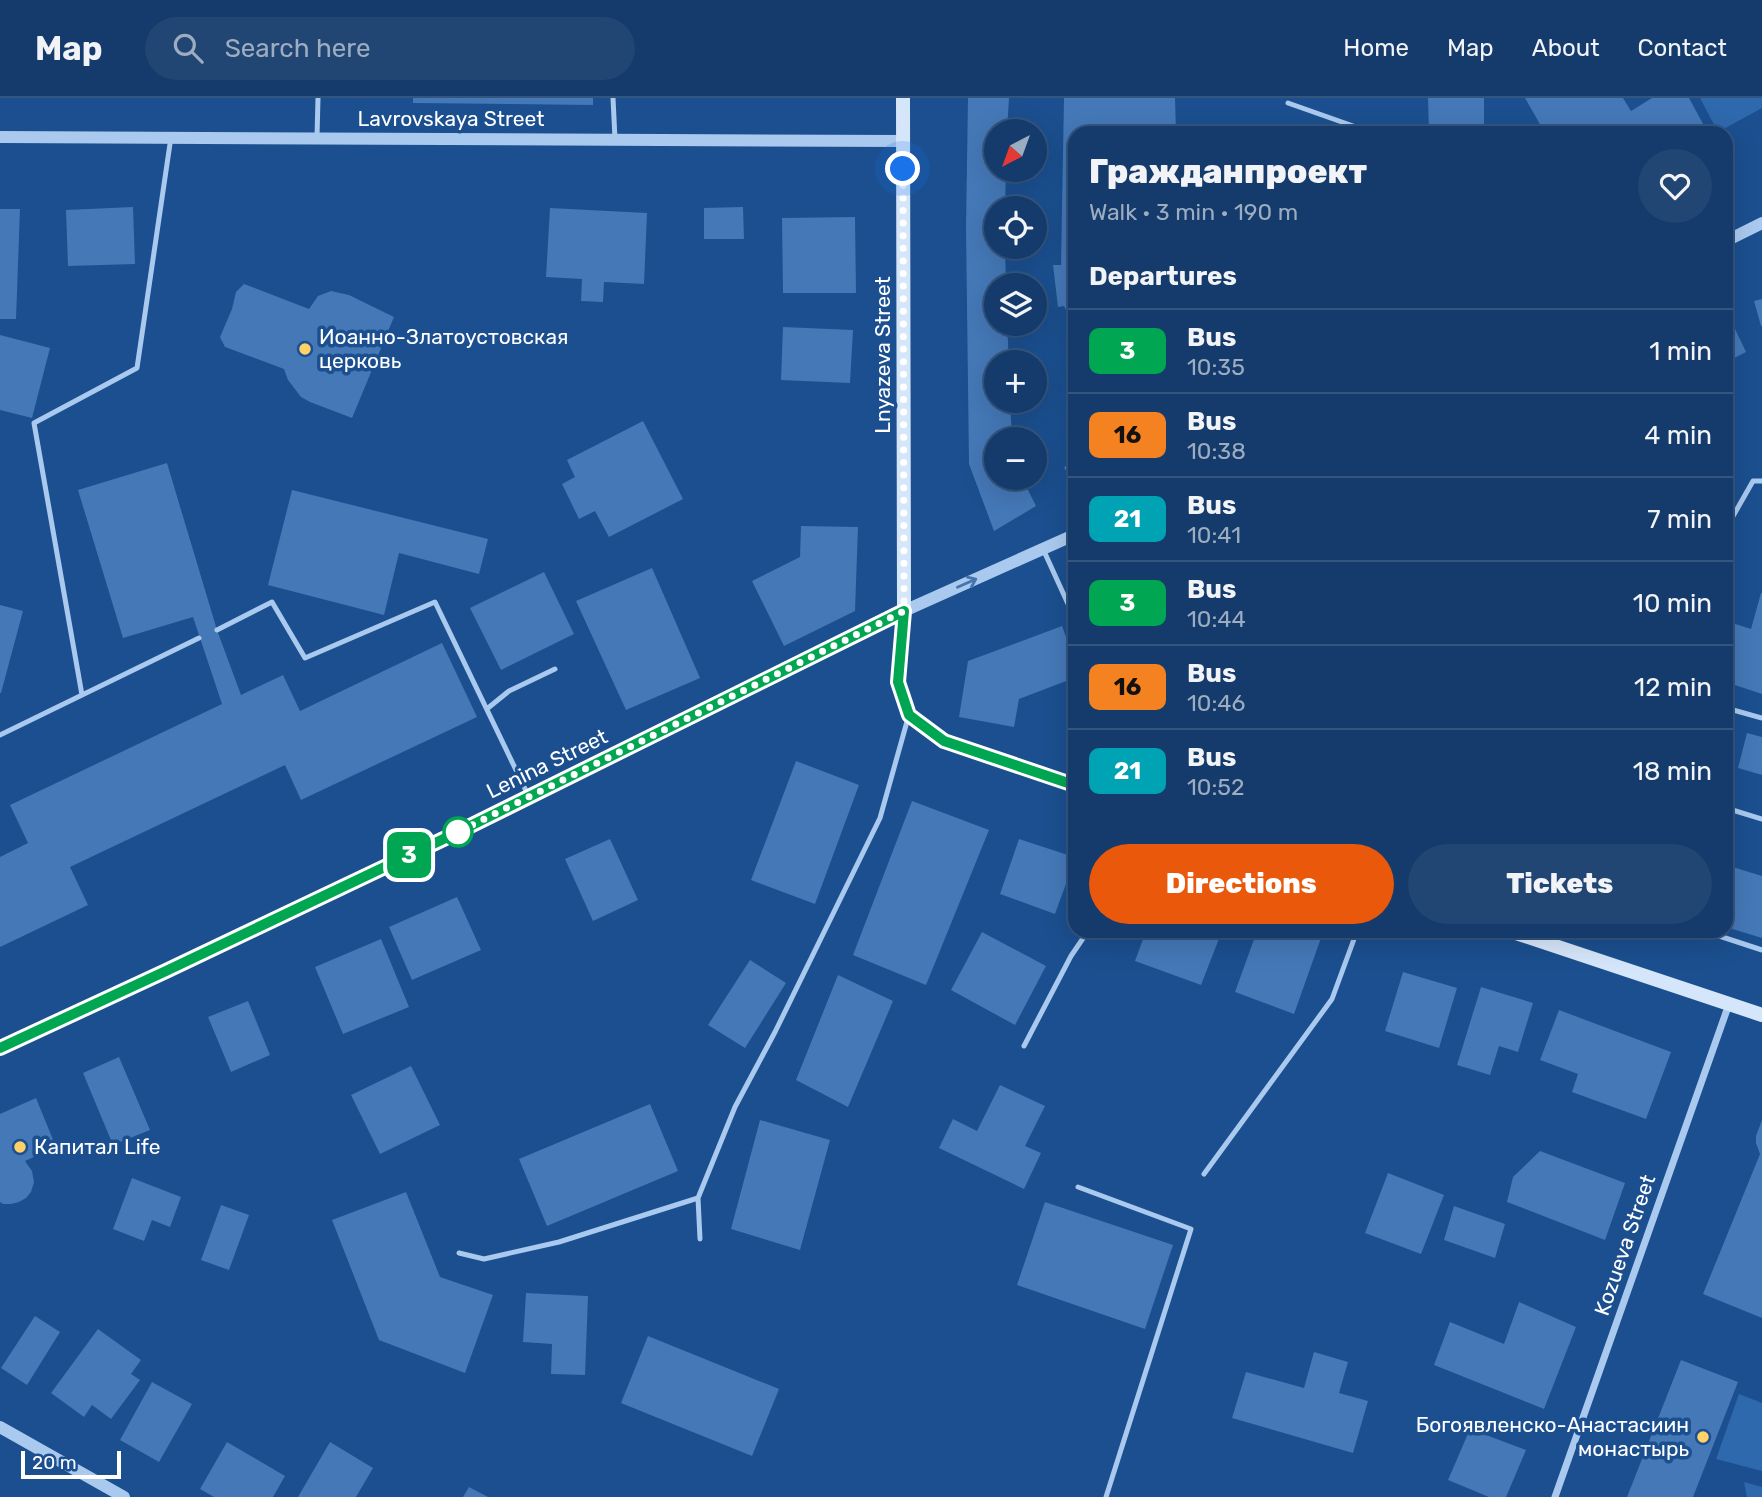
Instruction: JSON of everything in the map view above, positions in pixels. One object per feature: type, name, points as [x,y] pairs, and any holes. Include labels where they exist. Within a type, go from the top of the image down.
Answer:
[{"type":"main road","name":"Lnyazeva Street","points":[[903,98],[904,611],[898,682],[909,715]]},
{"type":"main road","name":"Lenina Street","points":[[0,1048],[529,797],[904,611]]},
{"type":"main road","points":[[909,715],[944,741],[1068,783]]},
{"type":"main road","points":[[1531,938],[1762,1015]]},
{"type":"street","name":"Lavrovskaya Street","points":[[0,136],[903,141]]},
{"type":"street","points":[[1733,238],[1762,223]]},
{"type":"street","name":"Lenina Street","points":[[904,611],[1068,538]]},
{"type":"street","name":"Kozueva Street","points":[[1555,1497],[1728,1004]]},
{"type":"street","points":[[0,1427],[124,1497]]},
{"type":"lane","points":[[317,137],[318,98]]},
{"type":"lane","points":[[613,98],[615,139]]},
{"type":"lane","points":[[1288,103],[1353,126]]},
{"type":"lane","points":[[82,695],[34,423],[137,368],[171,137]]},
{"type":"lane","points":[[1733,516],[1753,481],[1762,481]]},
{"type":"lane","points":[[1043,549],[1068,604]]},
{"type":"lane","points":[[217,629],[272,603],[305,658],[435,602],[529,797]]},
{"type":"lane","points":[[0,735],[199,638]]},
{"type":"lane","points":[[488,708],[509,691],[555,669]]},
{"type":"lane","points":[[1733,710],[1762,718]]},
{"type":"lane","points":[[700,1239],[698,1198],[735,1107],[775,1032],[880,818],[909,715]]},
{"type":"lane","points":[[1733,810],[1762,819]]},
{"type":"lane","points":[[1024,1046],[1083,938]]},
{"type":"lane","points":[[1204,1174],[1332,999],[1354,938]]},
{"type":"lane","points":[[1725,938],[1762,950]]},
{"type":"lane","points":[[1078,1187],[1191,1229],[1106,1497]]},
{"type":"lane","points":[[459,1252],[484,1259],[534,1248],[698,1198]]},
{"type":"shaded area","points":[[1700,98],[1762,98],[1762,108],[1729,126],[1715,126]]},
{"type":"shaded area","points":[[1739,1394],[1762,1403],[1762,1471],[1716,1459]]},
{"type":"shaded area","points":[[1744,1482],[1762,1487],[1762,1497],[1747,1497]]},
{"type":"building","points":[[413,98],[593,98],[593,105],[413,103]]},
{"type":"building","points":[[968,98],[1009,98],[1008,119],[984,119],[984,182],[1006,182],[1005,196],[984,196],[984,259],[1005,259],[1006,273],[984,273],[984,336],[1008,336],[1008,350],[984,350],[984,413],[1011,413],[1011,427],[984,427],[984,490],[1028,490],[1036,506],[994,531],[969,464],[966,227]]},
{"type":"building","points":[[1064,98],[1175,98],[1176,126],[1068,126],[1068,314],[1064,306],[1058,307],[1053,265],[1061,265]]},
{"type":"building","points":[[1428,98],[1484,98],[1484,126],[1429,126]]},
{"type":"building","points":[[1525,98],[1623,98],[1631,111],[1652,98],[1689,98],[1704,126],[1541,126]]},
{"type":"building","points":[[133,207],[135,264],[68,266],[66,210]]},
{"type":"building","points":[[743,207],[744,239],[704,239],[704,208]]},
{"type":"building","points":[[550,208],[647,213],[644,284],[604,282],[603,302],[581,301],[582,279],[546,277]]},
{"type":"building","points":[[0,209],[20,209],[16,319],[0,319]]},
{"type":"building","points":[[855,217],[856,293],[783,293],[782,218]]},
{"type":"building","name":"Иоанно-Златоустовская церковь","points":[[244,284],[309,309],[318,296],[331,291],[349,295],[394,317],[352,418],[301,397],[288,380],[284,369],[225,347],[220,337],[236,292]]},
{"type":"building","points":[[1762,299],[1762,326],[1761,326],[1754,301]]},
{"type":"building","points":[[1733,325],[1746,352],[1733,358]]},
{"type":"building","points":[[783,327],[853,330],[850,383],[781,380]]},
{"type":"building","points":[[0,335],[50,348],[32,418],[0,410]]},
{"type":"building","points":[[643,421],[683,499],[609,537],[595,511],[579,519],[562,484],[575,477],[567,460]]},
{"type":"building","points":[[167,463],[217,630],[241,695],[283,675],[300,711],[442,643],[477,717],[301,800],[285,765],[70,867],[88,905],[0,947],[0,857],[28,843],[10,805],[222,704],[193,617],[123,638],[78,490]]},
{"type":"building","points":[[292,490],[488,539],[479,574],[399,553],[384,615],[268,585]]},
{"type":"building","points":[[801,526],[858,527],[855,611],[784,646],[752,581],[800,557]]},
{"type":"building","points":[[652,568],[700,678],[626,710],[576,601]]},
{"type":"building","points":[[544,572],[574,634],[501,670],[470,608]]},
{"type":"building","points":[[1762,593],[1762,694],[1733,684],[1733,623],[1751,629]]},
{"type":"building","points":[[0,605],[23,611],[1,693],[0,693]]},
{"type":"building","points":[[1062,626],[1068,642],[1068,680],[1019,699],[1014,727],[959,717],[968,661]]},
{"type":"building","points":[[1747,733],[1762,737],[1762,775],[1738,768]]},
{"type":"building","points":[[796,761],[859,785],[815,904],[751,880]]},
{"type":"building","points":[[912,801],[989,830],[926,985],[853,955]]},
{"type":"building","points":[[610,839],[638,900],[593,921],[565,859]]},
{"type":"building","points":[[1019,839],[1068,855],[1068,878],[1055,914],[1000,894]]},
{"type":"building","points":[[1733,867],[1762,876],[1762,938],[1733,929]]},
{"type":"building","points":[[457,897],[481,950],[412,980],[389,927]]},
{"type":"building","points":[[982,932],[1046,966],[1015,1025],[951,990]]},
{"type":"building","points":[[1143,938],[1219,938],[1201,985],[1135,961]]},
{"type":"building","points":[[1254,938],[1321,938],[1294,1014],[1235,992]]},
{"type":"building","points":[[381,939],[409,1007],[343,1034],[315,967]]},
{"type":"building","points":[[750,960],[786,983],[745,1048],[708,1025]]},
{"type":"building","points":[[1403,972],[1457,988],[1439,1048],[1385,1031]]},
{"type":"building","points":[[838,975],[893,1001],[848,1107],[796,1080]]},
{"type":"building","points":[[1481,987],[1533,1003],[1518,1052],[1499,1046],[1490,1075],[1457,1065]]},
{"type":"building","points":[[248,1001],[270,1055],[231,1072],[208,1017]]},
{"type":"building","points":[[1559,1010],[1671,1052],[1646,1119],[1572,1092],[1578,1074],[1540,1060]]},
{"type":"building","points":[[119,1057],[150,1130],[113,1145],[83,1073]]},
{"type":"building","points":[[411,1066],[440,1125],[380,1154],[351,1095]]},
{"type":"building","points":[[1000,1085],[1045,1106],[1025,1146],[1041,1153],[1024,1189],[939,1148],[953,1119],[977,1131]]},
{"type":"building","points":[[36,1098],[56,1147],[25,1161],[32,1171],[34,1182],[31,1192],[19,1202],[3,1204],[0,1202],[0,1114]]},
{"type":"building","points":[[650,1104],[678,1171],[547,1226],[519,1159]]},
{"type":"building","points":[[760,1120],[830,1140],[800,1250],[731,1229]]},
{"type":"building","points":[[1762,1120],[1762,1318],[1703,1294],[1760,1154],[1756,1136]]},
{"type":"building","points":[[1540,1151],[1625,1183],[1605,1240],[1507,1202],[1513,1177]]},
{"type":"building","points":[[1388,1173],[1444,1195],[1421,1254],[1365,1233]]},
{"type":"building","points":[[132,1178],[181,1197],[170,1227],[152,1220],[144,1241],[113,1229]]},
{"type":"building","points":[[406,1192],[440,1277],[493,1295],[465,1373],[379,1340],[332,1220]]},
{"type":"building","points":[[1045,1202],[1173,1245],[1145,1329],[1017,1285]]},
{"type":"building","points":[[221,1205],[249,1215],[229,1270],[201,1260]]},
{"type":"building","points":[[1454,1206],[1505,1224],[1495,1258],[1444,1240]]},
{"type":"building","points":[[526,1293],[588,1296],[585,1375],[551,1374],[552,1344],[523,1342]]},
{"type":"building","points":[[1519,1302],[1576,1327],[1544,1409],[1434,1365],[1450,1322],[1504,1344]]},
{"type":"building","points":[[35,1316],[60,1332],[27,1385],[1,1368]]},
{"type":"building","points":[[98,1329],[141,1360],[131,1374],[140,1380],[111,1419],[92,1405],[84,1417],[51,1393]]},
{"type":"building","points":[[648,1336],[779,1389],[752,1456],[621,1403]]},
{"type":"building","points":[[1314,1352],[1348,1362],[1339,1393],[1368,1401],[1353,1453],[1232,1418],[1246,1372],[1304,1388]]},
{"type":"building","points":[[1681,1360],[1738,1382],[1693,1497],[1627,1497]]},
{"type":"building","points":[[152,1382],[192,1404],[159,1462],[120,1440]]},
{"type":"building","points":[[1470,1429],[1526,1450],[1506,1497],[1489,1497],[1448,1480]]},
{"type":"building","points":[[227,1442],[285,1476],[273,1497],[214,1497],[200,1489]]},
{"type":"building","points":[[330,1442],[373,1468],[356,1497],[298,1497]]},
{"type":"building","points":[[469,1487],[488,1497],[463,1497]]},
{"type":"bus line","name":"3","points":[[0,1048],[454,834],[904,611],[898,682],[909,715],[944,741],[1068,783]]},
{"type":"place","name":"Иоанно-Златоустовская церковь","points":[[305,349]]},
{"type":"place","name":"Капитал Life","points":[[20,1147]]},
{"type":"place","name":"Богоявленско-Анастасиин монастырь","points":[[1703,1437]]},
{"type":"route","points":[[458,832],[454,834],[904,611],[903,169]]}]
